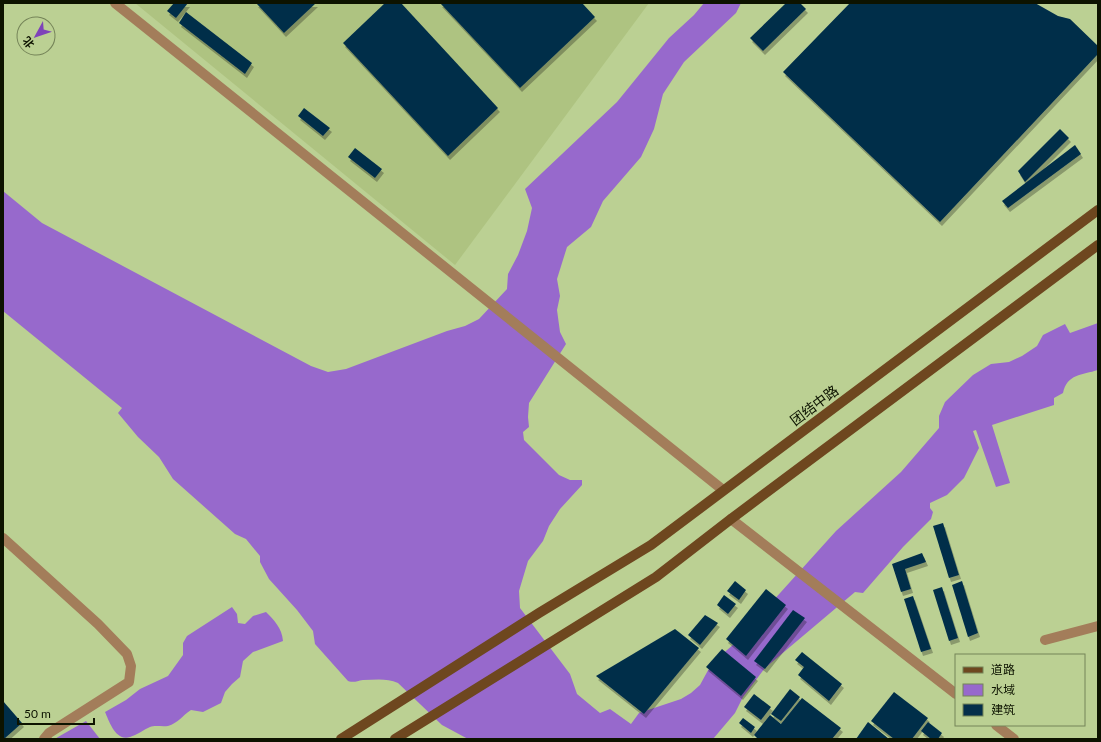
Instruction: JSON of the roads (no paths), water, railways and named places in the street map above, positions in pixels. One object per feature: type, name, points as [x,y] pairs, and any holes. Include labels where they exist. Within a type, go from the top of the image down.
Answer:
[{"type":"main road","name":"团结中路","points":[[341,739],[539,613],[651,545],[1098,210]]},
{"type":"main road","points":[[395,739],[656,577],[731,519],[1098,245]]},
{"type":"street","points":[[115,3],[723,490]]},
{"type":"street","points":[[731,519],[955,693]]},
{"type":"street","points":[[3,538],[103,629],[128,654],[131,666],[129,682],[50,733],[44,739]]},
{"type":"street","points":[[1045,640],[1098,626]]},
{"type":"street","points":[[997,726],[1014,739]]},
{"type":"water","points":[[704,3],[741,3],[736,13],[684,62],[663,94],[654,129],[641,157],[603,201],[591,227],[567,247],[557,279],[560,296],[557,310],[560,332],[566,344],[529,403],[529,427],[523,432],[524,440],[559,475],[570,480],[582,480],[582,485],[560,509],[549,526],[543,541],[528,561],[519,591],[520,608],[570,674],[577,694],[600,713],[610,709],[631,724],[639,713],[681,699],[691,693],[700,685],[712,663],[734,644],[836,531],[901,472],[939,428],[939,416],[945,402],[973,375],[991,364],[1009,362],[1022,356],[1037,346],[1043,335],[1065,324],[1070,333],[1098,323],[1098,370],[1076,376],[1068,382],[1063,393],[1054,398],[1054,405],[992,425],[1010,483],[996,487],[976,430],[973,431],[979,448],[964,478],[947,495],[930,503],[930,508],[933,512],[931,519],[903,547],[863,593],[855,592],[765,668],[743,697],[735,713],[713,739],[468,739],[442,725],[398,683],[390,680],[348,681],[315,644],[313,631],[297,610],[269,579],[260,562],[260,556],[246,539],[235,534],[173,479],[159,457],[138,437],[118,413],[122,408],[3,311],[3,191],[42,223],[311,366],[328,372],[346,369],[447,331],[465,326],[479,319],[507,289],[508,274],[518,255],[527,231],[532,208],[525,189],[617,102],[669,38],[694,15]]},
{"type":"water","points":[[232,607],[237,614],[238,623],[245,624],[253,616],[266,612],[275,621],[283,641],[253,652],[243,661],[240,677],[225,692],[221,703],[203,712],[191,710],[168,726],[152,726],[135,735],[125,738],[117,734],[105,712],[126,700],[140,689],[168,676],[183,655],[183,643],[187,636]]},
{"type":"water","points":[[86,721],[100,739],[55,739],[58,737]]}]
